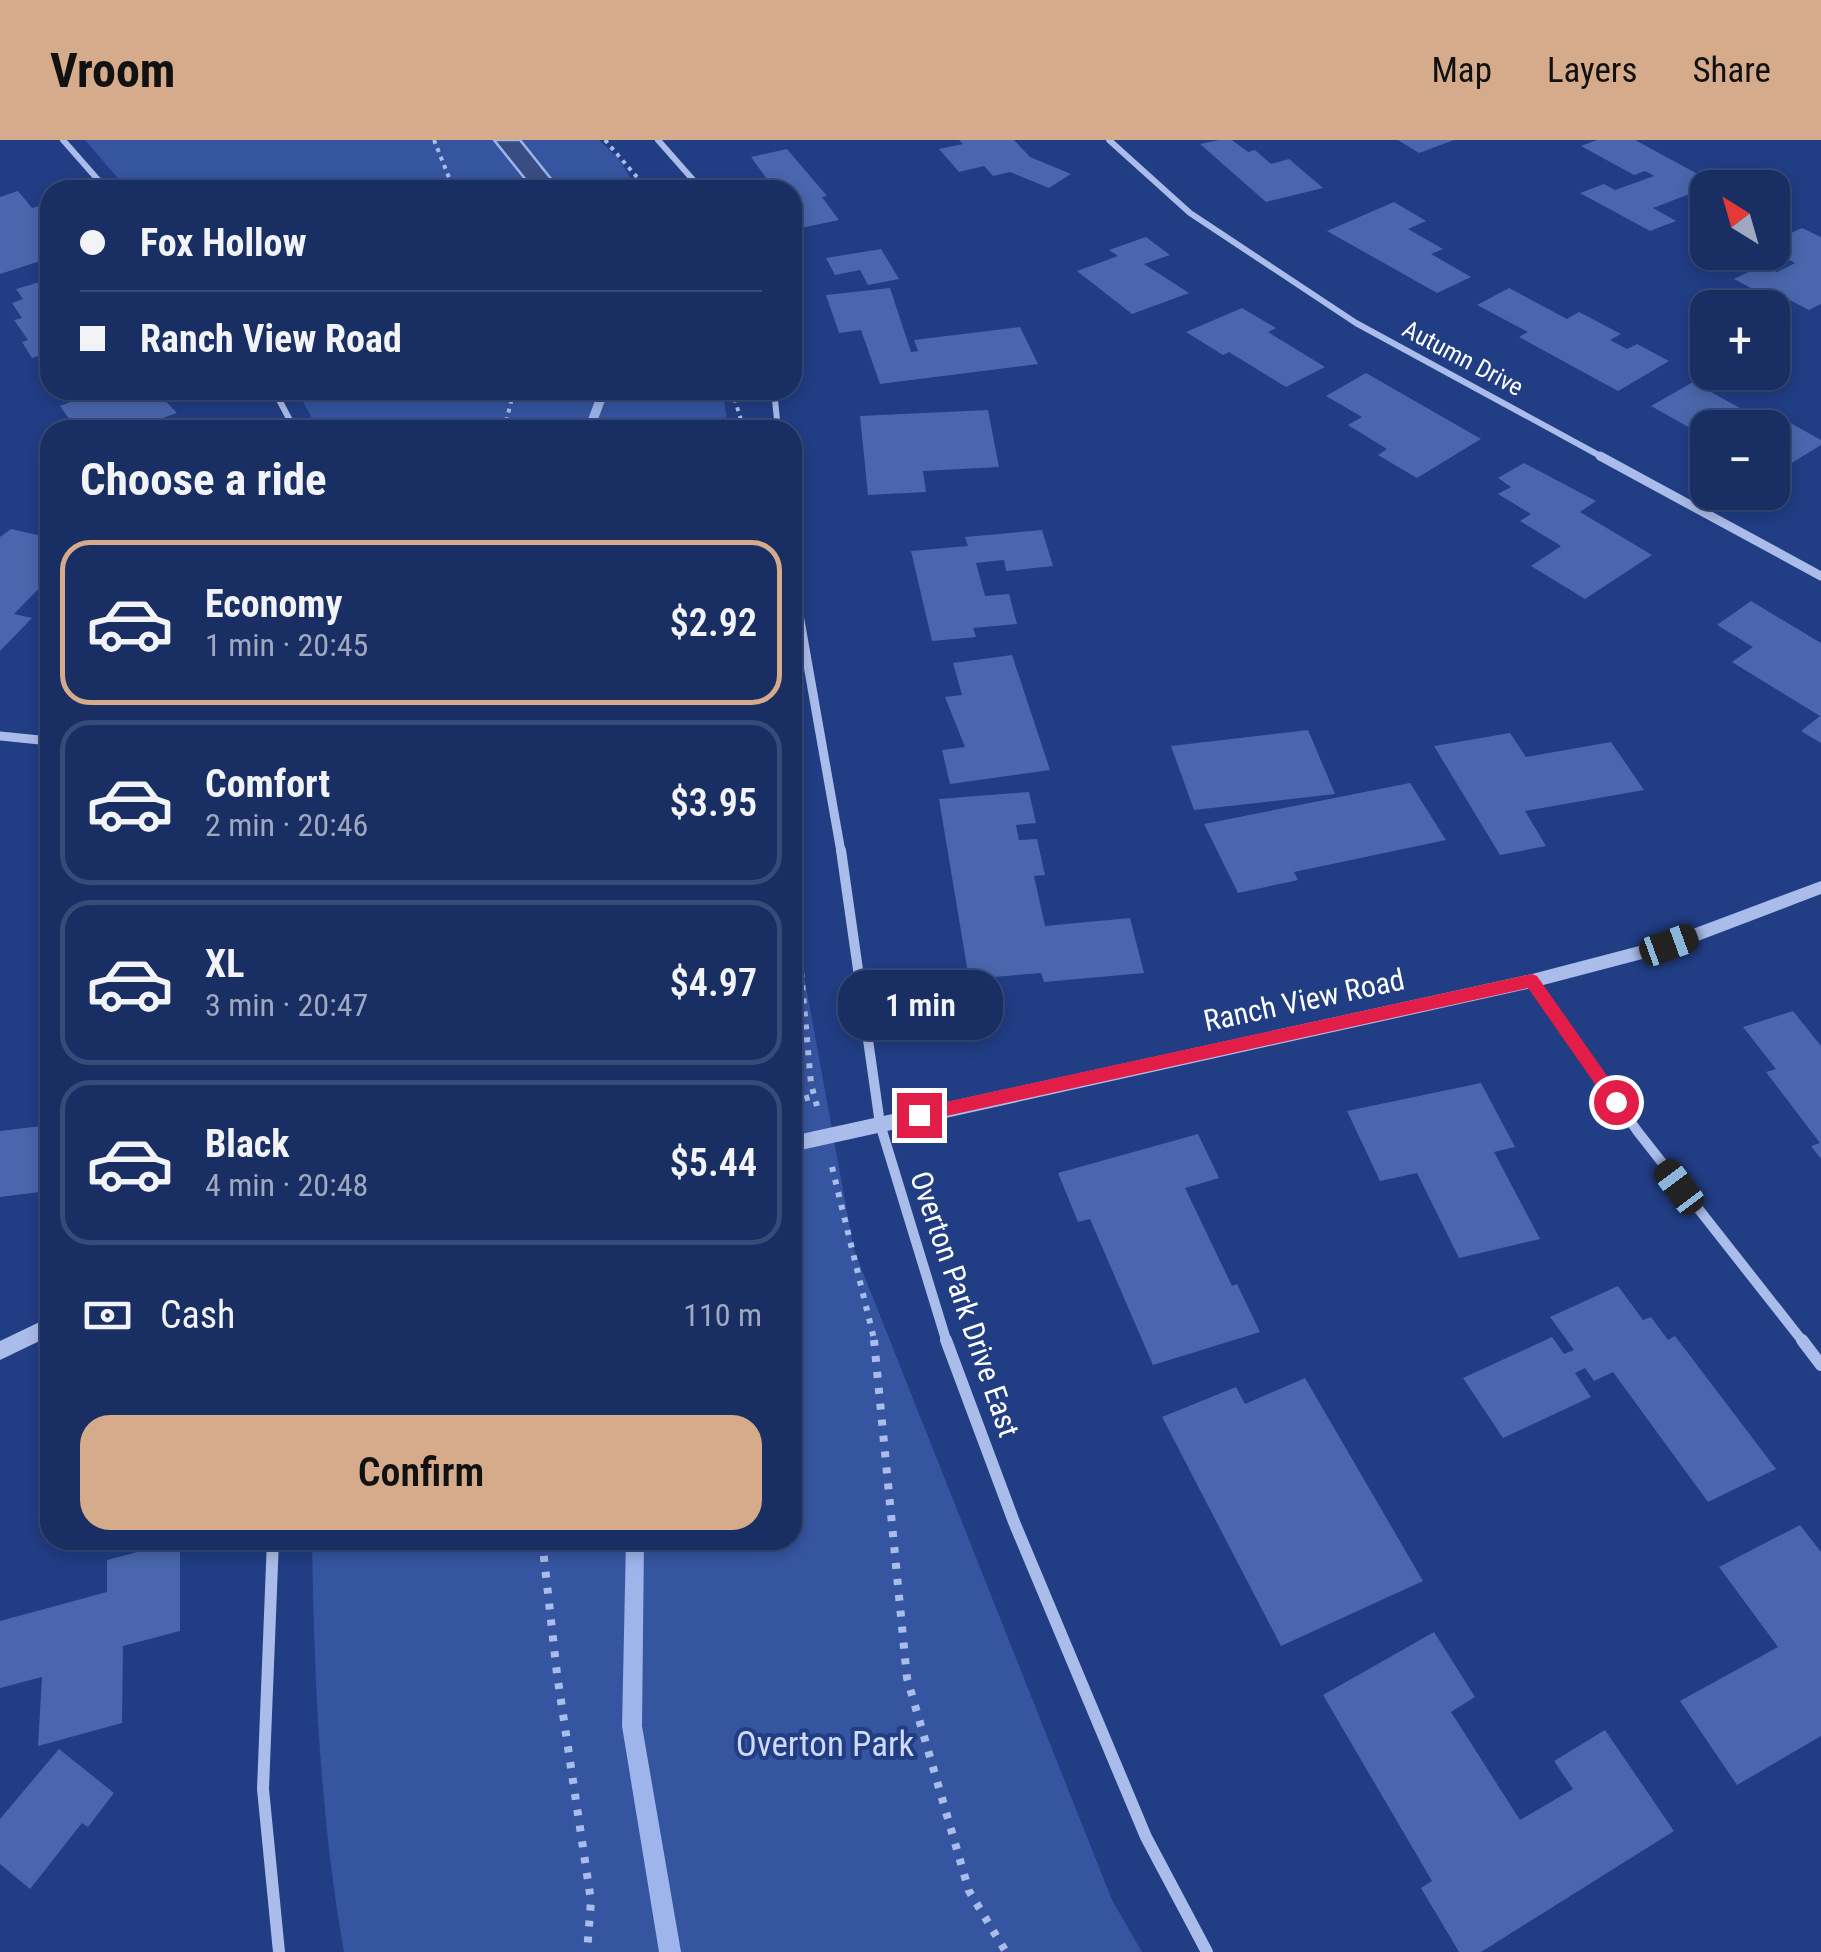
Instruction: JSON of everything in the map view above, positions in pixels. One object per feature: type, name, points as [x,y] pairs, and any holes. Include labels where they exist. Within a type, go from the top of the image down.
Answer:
[{"type":"street","points":[[63,140],[97,180]]},
{"type":"street","points":[[658,140],[693,180]]},
{"type":"street","name":"Autumn Drive","points":[[1109,140],[1190,213],[1356,324],[1821,576]]},
{"type":"street","name":"Overton Park Drive East","points":[[802,630],[846,878],[880,1124],[911,1234],[1014,1522],[1146,1837],[1207,1952]]},
{"type":"street","points":[[0,736],[40,740]]},
{"type":"street","name":"Ranch View Road","points":[[802,1142],[1532,981],[1669,945],[1821,887]]},
{"type":"street","points":[[1532,981],[1638,1132],[1821,1365]]},
{"type":"street","points":[[0,1351],[40,1331]]},
{"type":"street","points":[[272,1550],[262,1789],[280,1952]]},
{"type":"path","points":[[434,140],[450,180]]},
{"type":"path","points":[[604,140],[639,180]]},
{"type":"path","points":[[802,972],[814,1096],[876,1348],[907,1678],[970,1891],[1006,1952]]},
{"type":"path","points":[[802,1099],[814,1096]]},
{"type":"path","points":[[543,1550],[590,1901],[587,1952]]},
{"type":"green space","points":[[85,140],[599,140],[619,159],[632,180],[119,180]]},
{"type":"green space","points":[[302,400],[724,400],[727,420],[313,420]]},
{"type":"green space","name":"Overton Park","points":[[802,964],[854,1250],[1112,1900],[1142,1952],[344,1952],[329,1850],[314,1643],[312,1550],[802,1550]]},
{"type":"shaded area","points":[[494,140],[520,140],[552,180],[526,180]]},
{"type":"building","points":[[959,140],[1014,140],[1030,157],[1071,174],[1049,188],[1010,172],[993,176],[984,166],[959,172],[939,149],[963,144]]},
{"type":"building","points":[[1232,140],[1248,152],[1255,150],[1271,164],[1289,159],[1323,188],[1266,202],[1200,144]]},
{"type":"building","points":[[1398,140],[1454,140],[1419,153]]},
{"type":"building","points":[[1597,140],[1635,140],[1690,170],[1690,194],[1653,208],[1676,221],[1650,231],[1580,193],[1604,184],[1615,190],[1654,176],[1645,171],[1634,175],[1581,146]]},
{"type":"building","points":[[787,149],[827,196],[822,197],[839,220],[802,228],[802,180],[768,180],[751,157]]},
{"type":"building","points":[[18,191],[32,208],[40,207],[40,261],[0,274],[0,197]]},
{"type":"building","points":[[1394,202],[1426,221],[1408,229],[1443,249],[1431,254],[1471,277],[1437,293],[1327,231]]},
{"type":"building","points":[[1802,228],[1821,237],[1821,304],[1809,310],[1790,300],[1790,290],[1755,290],[1734,279],[1753,270],[1790,270],[1795,263],[1790,260],[1790,234]]},
{"type":"building","points":[[1146,237],[1170,255],[1144,264],[1189,293],[1132,314],[1077,271],[1118,256],[1109,250]]},
{"type":"building","points":[[881,249],[899,279],[868,285],[860,270],[835,275],[826,258]]},
{"type":"building","points":[[40,282],[40,355],[32,358],[22,342],[28,340],[14,320],[22,318],[12,303],[23,299],[16,289]]},
{"type":"building","points":[[890,288],[911,352],[918,351],[914,340],[1020,327],[1038,364],[880,384],[861,330],[839,333],[826,295]]},
{"type":"building","points":[[1509,288],[1567,319],[1579,312],[1621,334],[1610,340],[1627,349],[1637,344],[1669,361],[1618,391],[1519,337],[1528,332],[1477,305]]},
{"type":"building","points":[[1242,308],[1276,328],[1268,332],[1325,367],[1286,387],[1229,352],[1223,355],[1186,332]]},
{"type":"building","points":[[1366,373],[1481,439],[1417,478],[1378,455],[1387,449],[1348,425],[1362,417],[1326,396]]},
{"type":"building","points":[[1690,384],[1690,390],[1707,390],[1743,410],[1690,410],[1690,428],[1651,406]]},
{"type":"building","points":[[76,400],[165,400],[177,413],[157,420],[70,420],[60,406]]},
{"type":"building","points":[[988,410],[999,467],[923,471],[926,492],[868,495],[860,416]]},
{"type":"building","points":[[1790,423],[1821,440],[1821,445],[1790,464]]},
{"type":"building","points":[[1524,463],[1596,501],[1580,512],[1652,555],[1585,599],[1531,566],[1561,546],[1520,521],[1531,514],[1498,494],[1511,487],[1498,478]]},
{"type":"building","points":[[11,529],[40,534],[40,587],[14,614],[32,618],[0,651],[0,537]]},
{"type":"building","points":[[1042,530],[1053,566],[1006,571],[1004,560],[976,563],[985,596],[1009,594],[1017,624],[973,628],[976,637],[932,641],[911,551],[968,546],[965,537]]},
{"type":"building","points":[[1751,601],[1821,643],[1821,743],[1801,731],[1820,716],[1732,662],[1753,647],[1717,625]]},
{"type":"building","points":[[1012,655],[1050,770],[950,784],[942,750],[965,747],[945,697],[962,695],[953,663]]},
{"type":"building","points":[[1308,730],[1335,794],[1194,810],[1171,746]]},
{"type":"building","points":[[1510,733],[1526,757],[1611,742],[1644,790],[1525,811],[1546,846],[1500,855],[1434,746]]},
{"type":"building","points":[[1410,783],[1446,840],[1294,872],[1298,880],[1238,893],[1204,824]]},
{"type":"building","points":[[1029,792],[1036,823],[1016,825],[1019,840],[1037,839],[1045,875],[1034,876],[1045,926],[1130,918],[1144,973],[1044,982],[1041,973],[969,979],[939,799]]},
{"type":"building","points":[[1793,1011],[1821,1046],[1821,1159],[1811,1146],[1820,1143],[1766,1072],[1776,1069],[1743,1027]]},
{"type":"building","points":[[1481,1083],[1515,1147],[1494,1152],[1540,1239],[1459,1258],[1417,1173],[1380,1181],[1347,1111]]},
{"type":"building","points":[[40,1126],[40,1192],[0,1197],[0,1131]]},
{"type":"building","points":[[1198,1134],[1219,1178],[1185,1188],[1232,1286],[1237,1284],[1260,1332],[1153,1365],[1090,1219],[1078,1222],[1058,1173]]},
{"type":"building","points":[[1618,1286],[1643,1320],[1651,1317],[1668,1340],[1675,1336],[1776,1469],[1708,1502],[1613,1372],[1594,1381],[1585,1368],[1575,1373],[1591,1397],[1503,1438],[1463,1378],[1552,1337],[1564,1354],[1574,1350],[1550,1317]]},
{"type":"building","points":[[1305,1378],[1423,1581],[1281,1646],[1162,1417],[1236,1387],[1245,1404]]},
{"type":"building","points":[[1800,1525],[1821,1552],[1821,1736],[1737,1785],[1680,1701],[1778,1647],[1719,1567]]},
{"type":"building","points":[[145,1550],[180,1550],[180,1631],[123,1646],[122,1723],[38,1746],[42,1677],[0,1688],[0,1621],[107,1592],[107,1560]]},
{"type":"building","points":[[1434,1632],[1475,1697],[1451,1712],[1520,1820],[1573,1789],[1554,1761],[1605,1730],[1674,1831],[1481,1952],[1459,1952],[1421,1888],[1432,1881],[1323,1695]]},
{"type":"building","points":[[59,1749],[114,1793],[88,1827],[82,1823],[30,1889],[0,1864],[0,1819]]},
{"type":"waterway","points":[[593,420],[600,400]]},
{"type":"waterway","points":[[635,1550],[632,1726],[670,1952]]},
{"type":"route","points":[[919,1115],[1532,981],[1616,1102]]}]
